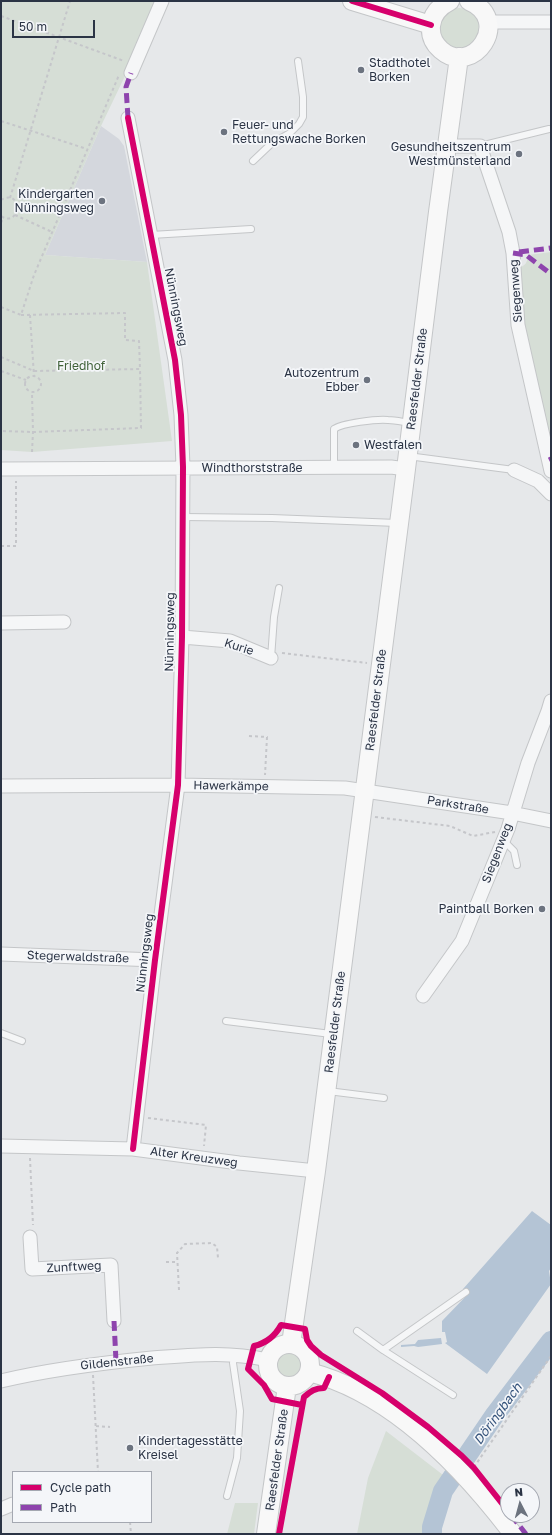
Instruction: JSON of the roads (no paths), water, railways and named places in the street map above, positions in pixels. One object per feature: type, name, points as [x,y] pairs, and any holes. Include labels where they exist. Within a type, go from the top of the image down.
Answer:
[{"type":"main road","points":[[352,1],[431,25]]},
{"type":"main road","points":[[450,1],[444,4],[433,17],[431,25],[433,41],[444,53],[459,57],[469,56],[478,50],[485,42],[488,33],[488,22],[485,13],[478,6],[469,1]]},
{"type":"main road","name":"Raesfelder Straße","points":[[291,1344],[316,1171],[459,57]]},
{"type":"main road","points":[[291,1344],[302,1348],[307,1354],[310,1361],[309,1372],[299,1384],[287,1386],[281,1385],[275,1381],[269,1372],[268,1360],[275,1348],[281,1345],[291,1344]]},
{"type":"main road","points":[[309,1372],[329,1377],[378,1403],[406,1423],[448,1459],[471,1473],[492,1507],[513,1534]]},
{"type":"main road","name":"Raesfelder Straße","points":[[266,1534],[287,1386]]},
{"type":"street","points":[[126,71],[162,1]]},
{"type":"street","points":[[488,22],[551,22]]},
{"type":"street","name":"Nünningsweg","points":[[128,118],[175,360],[181,415],[183,467],[182,637],[178,785],[155,960],[133,1149]]},
{"type":"street","points":[[447,146],[480,146]]},
{"type":"street","name":"Siegenweg","points":[[480,146],[509,232],[513,253],[518,324],[551,471]]},
{"type":"street","name":"Windthorststraße","points":[[1,469],[183,467],[391,468],[407,463]]},
{"type":"street","points":[[514,470],[538,481],[551,494]]},
{"type":"street","points":[[551,483],[551,494]]},
{"type":"street","points":[[1,623],[64,622]]},
{"type":"street","name":"Kurie","points":[[182,637],[230,641],[271,658]]},
{"type":"street","name":"Siegenweg","points":[[423,996],[462,941],[505,834],[528,763],[551,701]]},
{"type":"street","name":"Hawerkämpe","points":[[1,786],[265,786],[345,788],[364,791]]},
{"type":"street","name":"Parkstraße","points":[[364,791],[512,813],[551,822]]},
{"type":"street","name":"Stegerwaldstraße","points":[[1,954],[155,960]]},
{"type":"street","name":"Alter Kreuzweg","points":[[1,1146],[133,1149],[316,1171]]},
{"type":"street","name":"Zunftweg","points":[[30,1237],[32,1269],[111,1265],[114,1321]]},
{"type":"street","name":"Gildenstraße","points":[[1,1381],[92,1364],[210,1353],[234,1354],[268,1360]]},
{"type":"street","points":[[1,1509],[12,1504]]},
{"type":"lane","points":[[253,161],[272,143],[290,133],[299,124],[303,117],[303,98],[298,61]]},
{"type":"lane","points":[[480,146],[549,129]]},
{"type":"lane","points":[[151,234],[251,228]]},
{"type":"lane","points":[[334,468],[334,429],[337,427],[345,424],[386,420],[412,423]]},
{"type":"lane","points":[[407,463],[514,470]]},
{"type":"lane","points":[[183,517],[272,518],[399,523]]},
{"type":"lane","points":[[271,658],[274,616],[279,588]]},
{"type":"lane","points":[[505,834],[514,851],[517,865]]},
{"type":"lane","points":[[226,1021],[333,1034]]},
{"type":"lane","points":[[1,1032],[22,1041]]},
{"type":"lane","points":[[326,1090],[384,1098]]},
{"type":"lane","points":[[383,1350],[466,1292]]},
{"type":"lane","points":[[357,1331],[383,1350],[453,1395]]},
{"type":"lane","points":[[227,1496],[237,1458],[240,1411],[233,1363],[234,1354]]},
{"type":"water","points":[[532,1211],[551,1225],[551,1268],[549,1271],[551,1284],[487,1374],[445,1343],[447,1342],[445,1332],[442,1332],[442,1321],[468,1294],[463,1289]]},
{"type":"water","points":[[441,1338],[442,1344],[418,1347],[401,1347],[401,1345],[415,1344],[418,1340]]},
{"type":"waterway","name":"Döringbach","points":[[432,1534],[432,1527],[443,1491],[494,1416],[551,1341]]},
{"type":"place","name":"Stadthotel Borken","points":[[361,70]]},
{"type":"place","name":"Feuer- und Rettungswache Borken","points":[[224,132]]},
{"type":"place","name":"Gesundheitszentrum Westmünsterland","points":[[519,154]]},
{"type":"place","name":"Kindergarten Nünningsweg","points":[[102,201]]},
{"type":"place","name":"Autozentrum Ebber","points":[[367,380]]},
{"type":"place","name":"Westfalen","points":[[356,445]]},
{"type":"place","name":"Paintball Borken","points":[[542,909]]},
{"type":"place","name":"Kindertagesstätte Kreisel","points":[[130,1448]]},
{"type":"park label","name":"Friedhof","points":[[81,366]]}]
